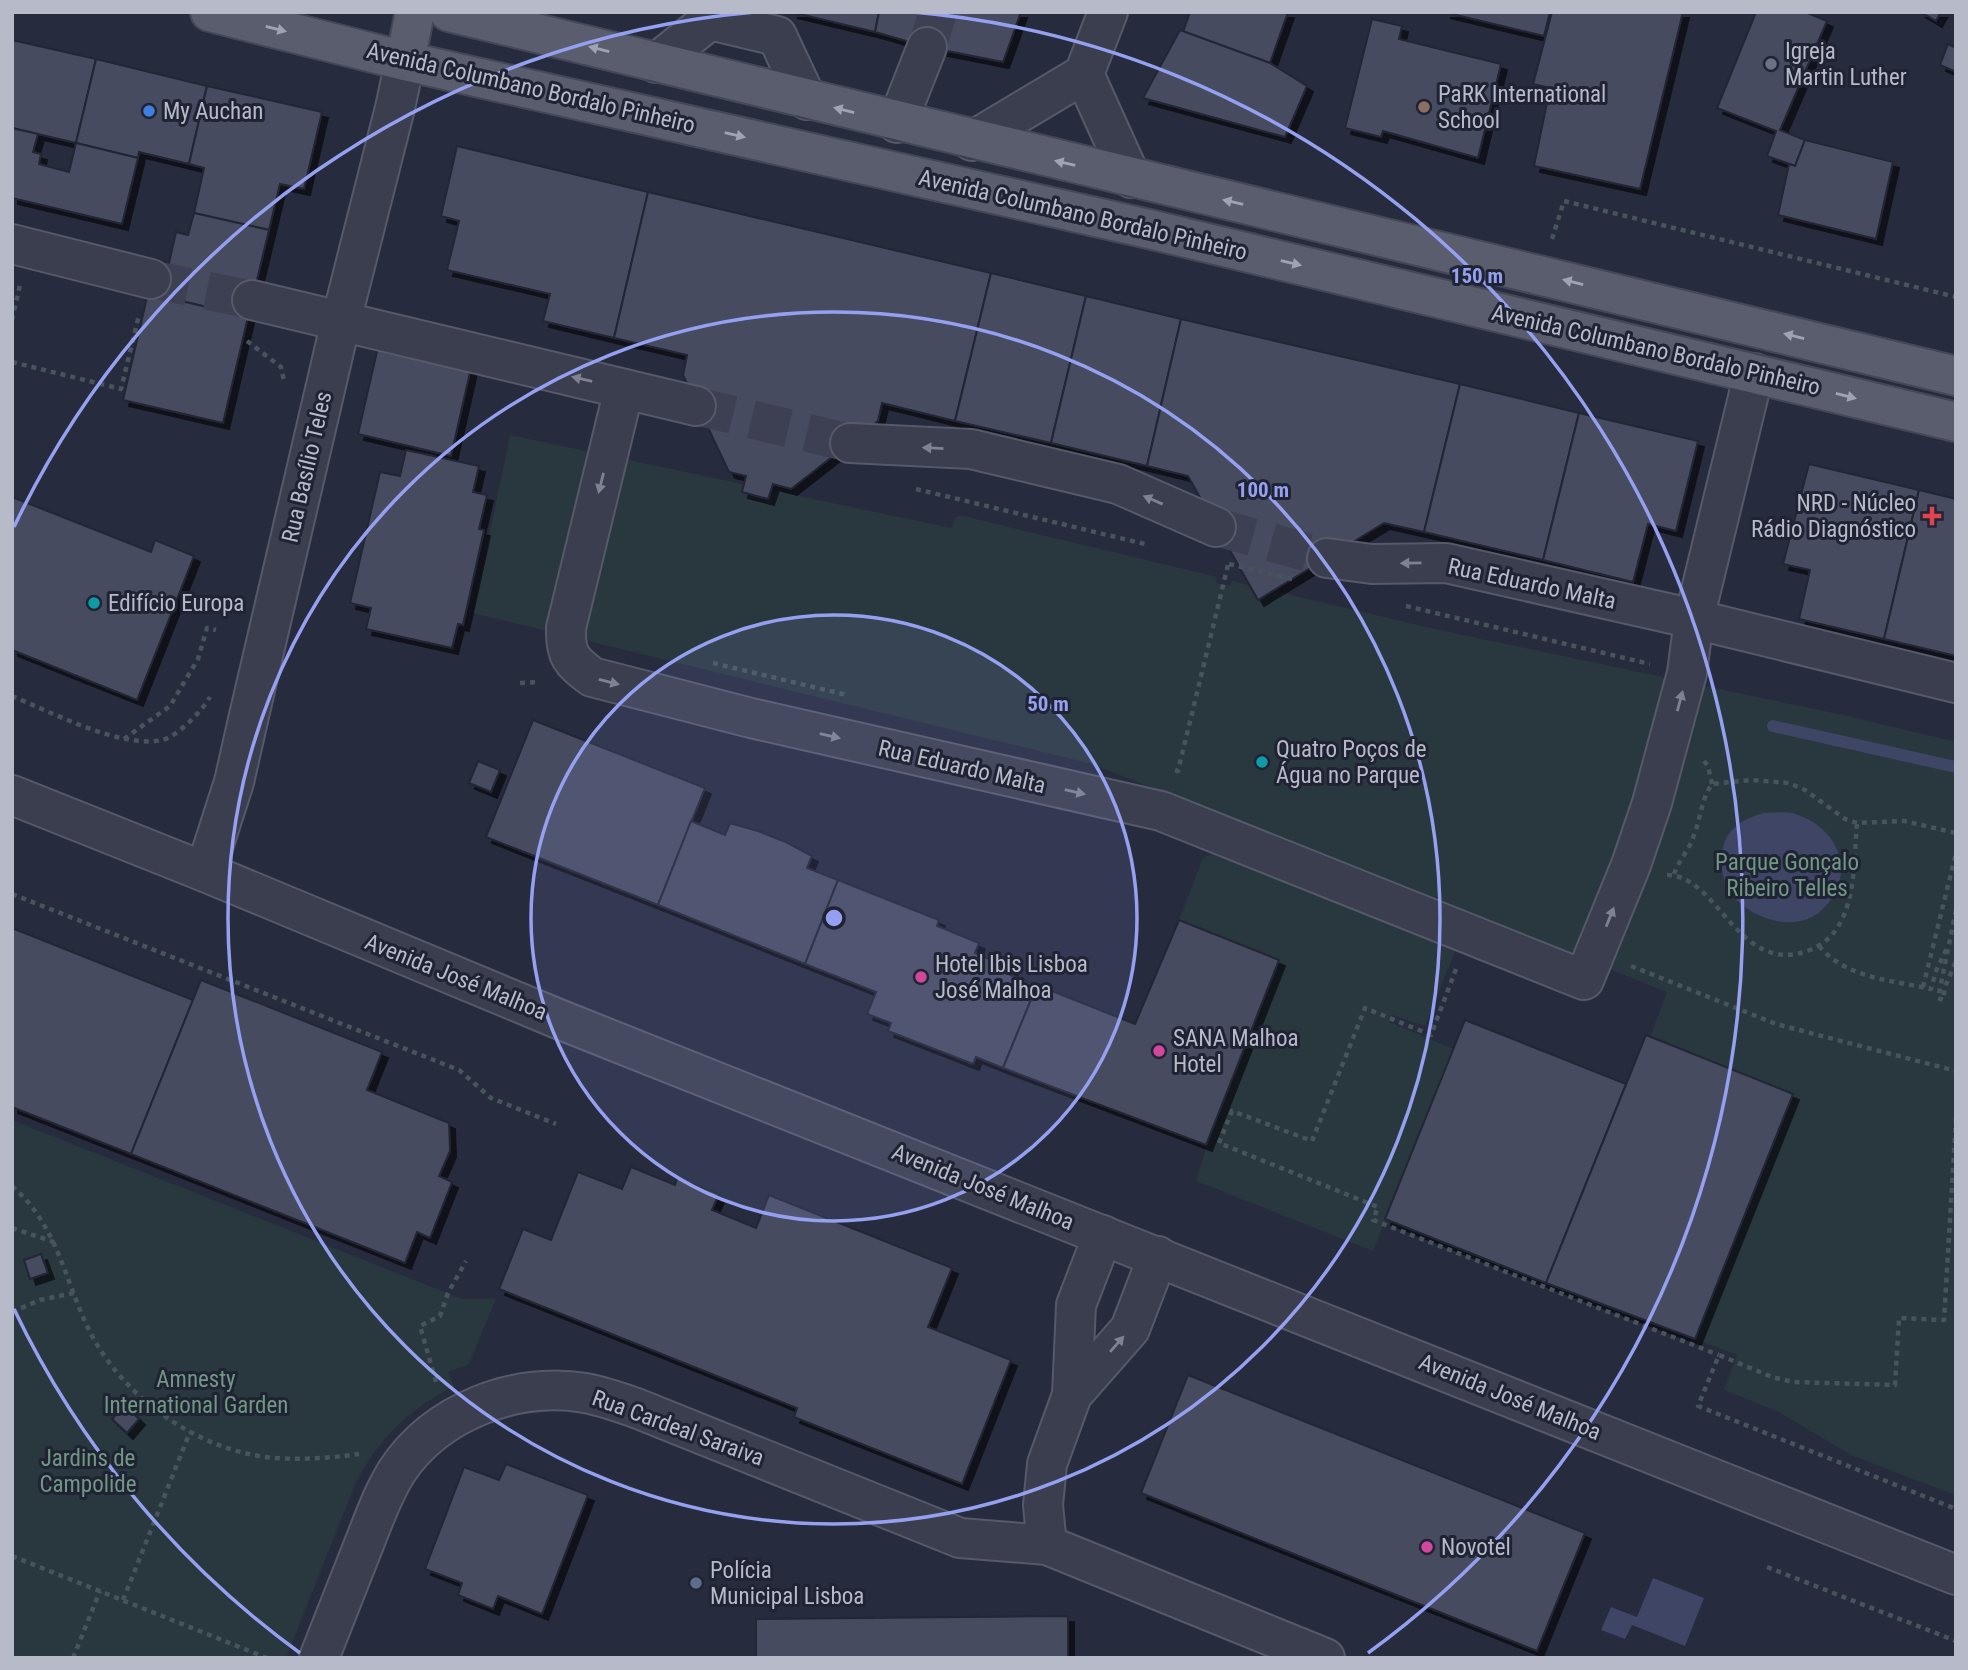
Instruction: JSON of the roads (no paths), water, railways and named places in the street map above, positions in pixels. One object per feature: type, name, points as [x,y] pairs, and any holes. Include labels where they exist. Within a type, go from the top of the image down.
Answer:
[{"type":"main road","name":"Avenida Columbano Bordalo Pinheiro","points":[[210,12],[405,61],[1153,230],[1956,422]]},
{"type":"main road","points":[[405,61],[415,12]]},
{"type":"main road","name":"Avenida Columbano Bordalo Pinheiro","points":[[449,12],[897,123],[1956,376]]},
{"type":"main road","points":[[1131,178],[1153,230]]},
{"type":"street","points":[[972,141],[1084,74],[1108,12]]},
{"type":"street","points":[[656,63],[710,20],[777,37],[807,100]]},
{"type":"street","points":[[897,123],[927,47]]},
{"type":"street","name":"Rua Basílio Teles","points":[[205,872],[234,782],[341,321],[396,108],[405,61]]},
{"type":"street","points":[[1084,74],[1131,178]]},
{"type":"street","points":[[12,244],[146,296]]},
{"type":"street","points":[[252,300],[341,321],[621,403],[696,406]]},
{"type":"street","points":[[1694,619],[1754,373]]},
{"type":"street","name":"Rua Eduardo Malta","points":[[621,403],[566,628],[565,642],[571,661],[593,677],[764,721],[1161,811],[1584,980],[1631,865],[1652,803],[1687,673],[1694,619]]},
{"type":"street","points":[[850,443],[971,449],[1118,484],[1216,527]]},
{"type":"street","name":"Rua Eduardo Malta","points":[[1327,558],[1371,564],[1446,563],[1956,682]]},
{"type":"street","name":"Avenida José Malhoa","points":[[12,795],[556,1018],[1956,1575]]},
{"type":"street","points":[[1047,1545],[1043,1505],[1047,1464],[1072,1395],[1076,1305],[1103,1235]]},
{"type":"street","points":[[1072,1395],[1130,1329],[1158,1256]]},
{"type":"street","name":"Rua Cardeal Saraiva","points":[[319,1658],[384,1495],[398,1470],[416,1447],[462,1413],[502,1398],[528,1392],[556,1390],[610,1398],[960,1538],[1047,1545],[1325,1658]]},
{"type":"water","points":[[1763,813],[1791,813],[1810,820],[1823,830],[1839,854],[1840,882],[1834,896],[1813,917],[1801,921],[1776,921],[1752,912],[1728,889],[1722,863],[1726,838],[1738,825]]},
{"type":"water","points":[[1653,1578],[1704,1598],[1685,1646],[1632,1625],[1625,1639],[1601,1630],[1611,1607],[1637,1617]]},
{"type":"waterway","points":[[1773,726],[1956,767]]},
{"type":"tunnel","points":[[927,47],[938,12]]},
{"type":"tunnel","points":[[151,279],[252,300]]},
{"type":"tunnel","points":[[696,406],[850,443]]},
{"type":"tunnel","points":[[1216,527],[1327,558]]},
{"type":"place","name":"Igreja Martin Luther","points":[[1771,64]]},
{"type":"place","name":"PaRK International School","points":[[1424,107]]},
{"type":"place","name":"My Auchan","points":[[149,111]]},
{"type":"place","name":"NRD - Núcleo Rádio Diagnóstico","points":[[1932,516]]},
{"type":"place","name":"Edifício Europa","points":[[94,603]]},
{"type":"place","name":"Quatro Poços de Água no Parque","points":[[1262,762]]},
{"type":"place","name":"Hotel Ibis Lisboa José Malhoa","points":[[921,977]]},
{"type":"place","name":"SANA Malhoa Hotel","points":[[1159,1051]]},
{"type":"place","name":"Novotel","points":[[1427,1547]]},
{"type":"place","name":"Polícia Municipal Lisboa","points":[[696,1583]]},
{"type":"park label","name":"Parque Gonçalo Ribeiro Telles","points":[[1787,875]]},
{"type":"park label","name":"Amnesty International Garden","points":[[196,1392]]},
{"type":"park label","name":"Jardins de Campolide","points":[[88,1471]]}]
